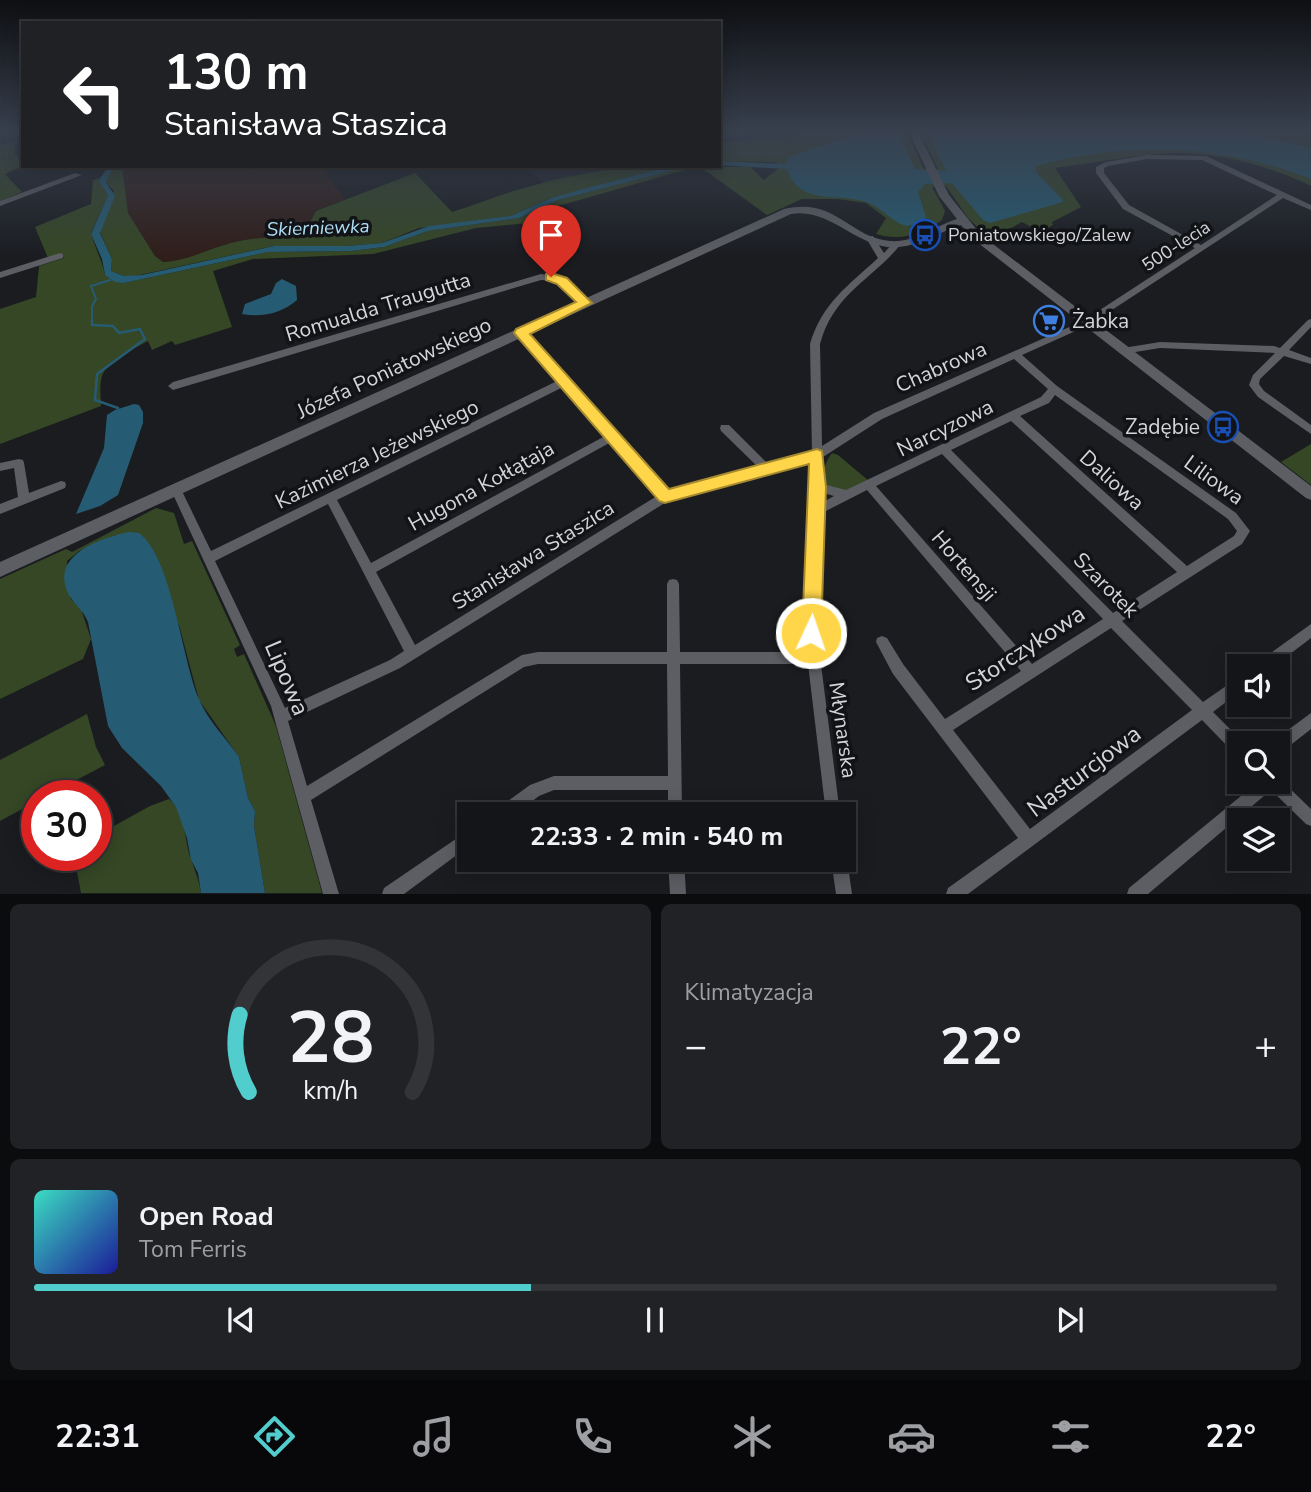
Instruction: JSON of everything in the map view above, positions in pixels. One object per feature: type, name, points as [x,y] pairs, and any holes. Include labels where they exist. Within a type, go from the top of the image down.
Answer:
[{"type":"street","points":[[932,174],[962,221],[987,246],[1311,494]]},
{"type":"street","points":[[1101,174],[1126,207],[1201,248]]},
{"type":"street","points":[[1237,174],[1311,208]]},
{"type":"street","points":[[0,204],[78,175]]},
{"type":"street","name":"500-lecia","points":[[1086,323],[1283,195]]},
{"type":"street","name":"Józefa Poniatowskiego","points":[[0,570],[794,209],[810,208],[825,212],[870,238],[897,244],[907,243],[962,221]]},
{"type":"street","points":[[870,238],[883,259]]},
{"type":"street","name":"Młynarska","points":[[831,802],[812,658],[818,487],[816,344],[821,323],[846,291],[897,244]]},
{"type":"street","points":[[0,275],[60,256]]},
{"type":"street","name":"Romualda Traugutta","points":[[173,386],[541,277],[559,279],[585,303]]},
{"type":"street","points":[[1311,322],[1256,378],[1254,385],[1261,394],[1311,430]]},
{"type":"street","name":"Chabrowa","points":[[817,456],[878,416],[1086,323]]},
{"type":"street","points":[[521,333],[665,496]]},
{"type":"street","points":[[1123,352],[1160,345],[1285,351],[1311,361]]},
{"type":"street","name":"Liliowa","points":[[1016,355],[1054,389],[1232,516],[1244,531],[1238,540]]},
{"type":"street","name":"Kazimierza Jeżewskiego","points":[[207,559],[564,382]]},
{"type":"street","name":"Narcyzowa","points":[[817,510],[1013,416],[1051,396],[1054,389]]},
{"type":"street","name":"Daliowa","points":[[1013,416],[1185,572]]},
{"type":"street","points":[[725,428],[767,469]]},
{"type":"street","name":"Hugona Kołłątaja","points":[[369,569],[612,437]]},
{"type":"street","name":"Szarotek","points":[[944,450],[1227,736]]},
{"type":"street","name":"Stanisława Staszica","points":[[281,717],[382,670],[412,653],[665,496],[817,456]]},
{"type":"street","points":[[0,467],[19,463],[24,499]]},
{"type":"street","points":[[0,509],[61,485]]},
{"type":"street","name":"Hortensji","points":[[869,485],[1030,672]]},
{"type":"street","points":[[818,487],[847,495]]},
{"type":"street","name":"Lipowa","points":[[176,490],[281,717],[331,894]]},
{"type":"street","points":[[331,498],[412,653]]},
{"type":"street","name":"Storczykowa","points":[[943,728],[1238,540]]},
{"type":"street","points":[[673,584],[675,802]]},
{"type":"street","points":[[1279,654],[1311,629]]},
{"type":"street","points":[[882,642],[890,657],[1029,840]]},
{"type":"street","points":[[304,796],[522,661],[538,658],[812,658]]},
{"type":"street","name":"Nasturcjowa","points":[[954,894],[1227,693]]},
{"type":"street","points":[[1290,737],[1311,720]]},
{"type":"street","points":[[518,802],[535,790],[554,783],[675,783]]},
{"type":"street","points":[[1135,894],[1256,794]]},
{"type":"street","points":[[1284,794],[1311,819]]},
{"type":"street","points":[[390,894],[457,846]]},
{"type":"street","points":[[677,872],[678,894]]},
{"type":"street","points":[[841,872],[844,894]]},
{"type":"shaded area","points":[[123,174],[326,174],[345,200],[316,211],[302,237],[227,244],[191,258],[163,262],[155,256],[128,213]]},
{"type":"shaded area","points":[[533,174],[581,174],[578,174],[543,183]]},
{"type":"green space","points":[[0,174],[6,174],[22,192],[0,201]]},
{"type":"green space","points":[[111,174],[123,174],[128,213],[155,256],[163,262],[240,241],[302,237],[316,211],[413,174],[452,212],[518,190],[581,174],[642,174],[551,198],[511,216],[419,228],[382,243],[274,246],[135,276],[124,276],[111,271],[112,259],[100,232],[114,191],[106,182]]},
{"type":"green space","points":[[658,174],[671,174],[551,208],[538,222],[476,228],[373,254],[253,259],[213,271],[232,327],[175,345],[172,341],[152,350],[148,341],[122,356],[104,371],[101,406],[0,444],[0,309],[36,297],[39,266],[64,258],[61,254],[48,258],[35,227],[91,204],[93,180],[99,178],[98,181],[108,195],[91,233],[105,275],[124,283],[268,252],[351,251],[384,247],[428,231],[519,218],[558,200]]},
{"type":"green space","points":[[709,174],[757,174],[764,180],[772,174],[1059,174],[1081,207],[1052,222],[1053,225],[1040,232],[1022,222],[990,239],[968,218],[946,186],[932,187],[945,211],[942,220],[926,230],[902,237],[876,234],[886,218],[866,203],[838,199],[802,199],[767,215]]},
{"type":"green space","points":[[1282,174],[1311,174],[1311,186]]},
{"type":"green space","points":[[1311,444],[1311,485],[1281,462]]},
{"type":"green space","points":[[832,453],[869,481],[845,491],[829,487],[825,482],[824,471]]},
{"type":"green space","points":[[156,508],[174,513],[184,544],[192,541],[240,645],[234,649],[237,657],[244,654],[276,726],[322,893],[265,893],[254,826],[255,811],[248,798],[239,757],[199,700],[179,625],[116,535],[79,551],[67,561],[71,599],[81,609],[91,639],[83,659],[0,699],[0,579],[66,549],[72,552]]},
{"type":"green space","points":[[87,714],[96,747],[105,765],[76,780],[21,780],[21,810],[0,821],[0,760]]},
{"type":"green space","points":[[169,799],[179,811],[201,893],[81,893],[77,871],[112,871],[112,827],[150,806]]},
{"type":"water","points":[[103,174],[111,174],[106,182],[115,196],[100,233],[112,259],[111,271],[124,276],[142,275],[274,246],[382,243],[429,226],[511,216],[551,198],[579,190],[641,174],[660,174],[558,200],[519,218],[428,231],[384,247],[351,251],[268,252],[124,283],[115,282],[105,275],[102,259],[91,234],[108,195],[98,181]]},
{"type":"water","points":[[789,174],[1038,174],[1063,202],[990,223],[983,220],[952,183],[925,184],[918,192],[926,217],[923,222],[907,226],[869,203],[811,194],[793,181]]},
{"type":"water","points":[[1296,174],[1311,174],[1311,179]]},
{"type":"water","points":[[282,279],[296,286],[297,300],[271,313],[242,314],[245,304],[271,294],[276,283]]},
{"type":"water","points":[[134,404],[139,405],[143,412],[143,423],[118,495],[100,506],[76,514],[104,448],[107,415]]},
{"type":"water","points":[[129,532],[139,533],[150,545],[160,564],[199,699],[212,722],[239,757],[248,798],[255,811],[254,826],[265,893],[201,893],[198,873],[191,860],[187,838],[176,807],[161,786],[122,748],[108,726],[88,622],[69,595],[64,578],[66,567],[82,550]]},
{"type":"waterway","points":[[110,280],[91,286],[96,299],[92,306],[92,325],[113,326],[119,333],[140,329],[145,339],[97,374],[95,400],[118,408]]},
{"type":"place","name":"Poniatowskiego/Zalew","points":[[925,235]]},
{"type":"place","name":"Żabka","points":[[1049,321]]},
{"type":"place","name":"Zadębie","points":[[1223,427]]},
{"type":"route","points":[[551,277],[562,281],[585,303],[521,333],[665,496],[817,456],[811,633]]},
{"type":"water label","name":"Skierniewka","points":[[318,228]]}]
